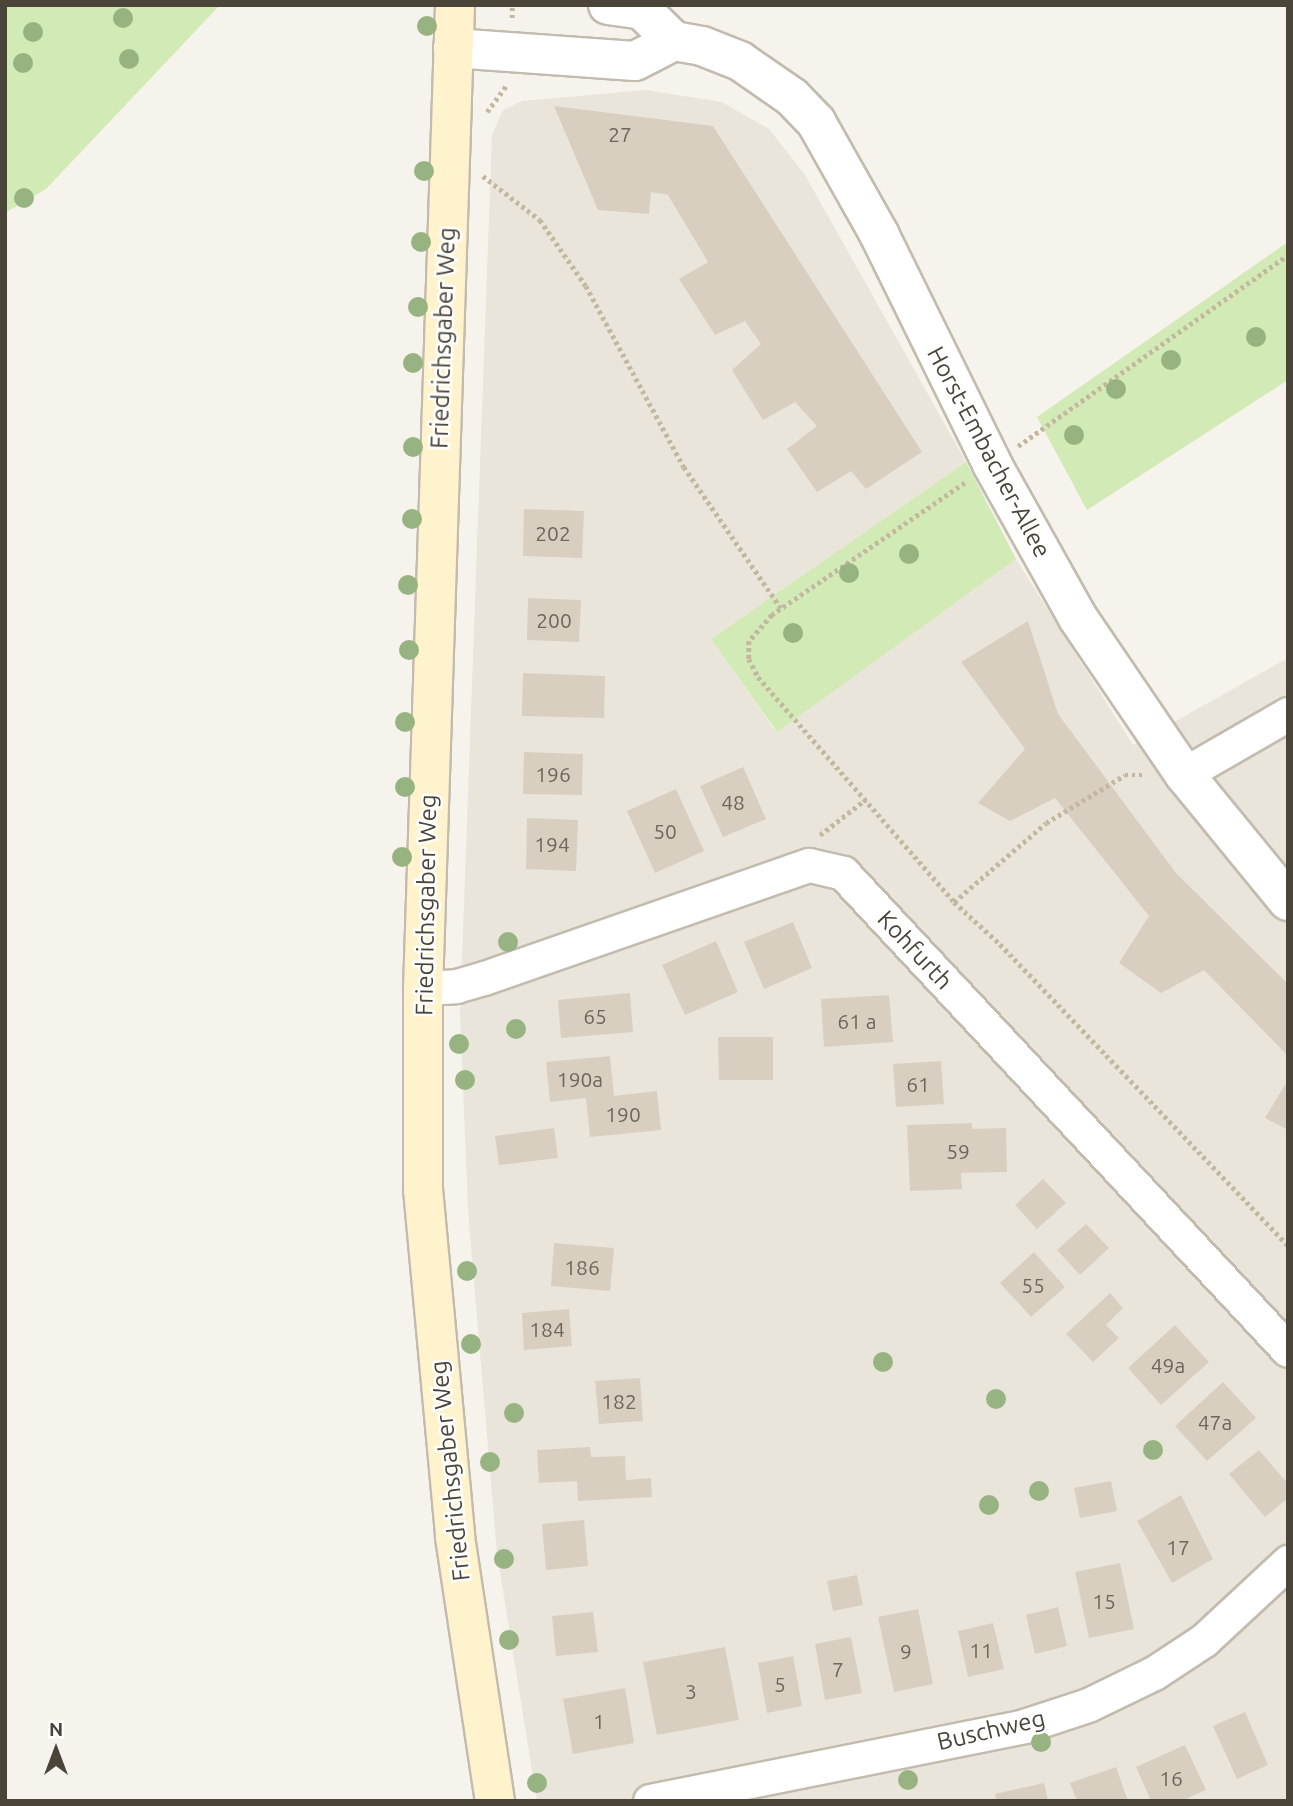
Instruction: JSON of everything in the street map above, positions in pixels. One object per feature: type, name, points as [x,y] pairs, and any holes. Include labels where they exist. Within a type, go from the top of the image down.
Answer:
[{"type":"main road","name":"Friedrichsgaber Weg","points":[[456,5],[423,988],[423,1189],[455,1536],[495,1801]]},
{"type":"street","points":[[453,48],[635,61],[674,41],[642,10],[608,5]]},
{"type":"street","name":"Horst-Embacher-Allee","points":[[674,41],[702,46],[740,61],[792,97],[816,122],[879,234],[992,464],[1078,618],[1184,774],[1288,901]]},
{"type":"street","points":[[1184,774],[1288,714]]},
{"type":"street","points":[[423,988],[456,986],[484,978],[809,865]]},
{"type":"street","name":"Kohfurth","points":[[809,865],[843,873],[1288,1350]]},
{"type":"street","name":"Buschweg","points":[[650,1801],[1024,1726],[1088,1705],[1154,1673],[1204,1640],[1288,1562]]},
{"type":"path","points":[[483,119],[492,102],[505,91],[512,5]]},
{"type":"path","points":[[474,169],[540,220],[586,286],[684,467],[781,609]]},
{"type":"path","points":[[1288,256],[781,609],[757,627],[749,641],[749,659],[758,677],[954,902],[1000,944],[1288,1245]]},
{"type":"path","points":[[954,902],[1046,823],[1125,775],[1184,774]]},
{"type":"path","points":[[809,865],[820,835],[866,799]]},
{"type":"shaded area","points":[[646,90],[722,102],[769,129],[805,175],[966,462],[711,639],[776,732],[1016,559],[1133,745],[1288,658],[1288,1801],[537,1801],[497,1554],[468,1210],[460,1013],[492,135],[503,110],[522,101]]},
{"type":"green space","points":[[5,5],[220,5],[46,189],[5,213]]},
{"type":"green space","points":[[1288,242],[1288,380],[1087,510],[1037,417]]},
{"type":"green space","points":[[966,462],[1016,559],[777,732],[711,639]]},
{"type":"building","points":[[554,106],[713,126],[922,452],[866,489],[851,471],[817,492],[787,449],[817,426],[795,402],[763,420],[732,370],[761,344],[745,321],[715,335],[679,279],[708,262],[668,195],[651,192],[649,214],[598,210]]},
{"type":"building","points":[[524,509],[584,511],[582,558],[523,556]]},
{"type":"building","points":[[528,598],[581,600],[579,642],[527,640]]},
{"type":"building","points":[[1028,621],[1058,714],[1176,873],[1288,984],[1288,1056],[1204,970],[1161,993],[1119,963],[1149,916],[1055,798],[1010,821],[978,803],[1025,749],[961,662]]},
{"type":"building","points":[[523,673],[605,676],[604,718],[522,716]]},
{"type":"building","points":[[524,752],[583,754],[582,795],[523,794]]},
{"type":"building","points":[[743,767],[766,819],[723,837],[700,786]]},
{"type":"building","points":[[676,789],[704,851],[655,873],[627,811]]},
{"type":"building","points":[[527,818],[578,820],[576,871],[526,869]]},
{"type":"building","points":[[793,922],[812,968],[764,989],[744,942]]},
{"type":"building","points":[[716,941],[738,992],[685,1015],[662,965]]},
{"type":"building","points":[[630,993],[633,1032],[561,1038],[558,1000]]},
{"type":"building","points":[[889,995],[893,1042],[824,1047],[821,999]]},
{"type":"building","points":[[718,1037],[773,1037],[773,1080],[719,1080]]},
{"type":"building","points":[[610,1056],[614,1096],[657,1091],[661,1130],[590,1137],[586,1098],[550,1102],[546,1062]]},
{"type":"building","points":[[941,1061],[944,1104],[896,1107],[893,1064]]},
{"type":"building","points":[[1288,1080],[1288,1130],[1265,1118]]},
{"type":"building","points":[[972,1123],[972,1129],[1006,1128],[1007,1172],[961,1173],[962,1189],[910,1191],[907,1125]]},
{"type":"building","points":[[554,1128],[558,1158],[499,1165],[495,1136]]},
{"type":"building","points":[[1043,1179],[1066,1203],[1037,1229],[1015,1205]]},
{"type":"building","points":[[1086,1224],[1109,1248],[1080,1275],[1057,1250]]},
{"type":"building","points":[[554,1243],[614,1248],[610,1291],[551,1286]]},
{"type":"building","points":[[1034,1252],[1065,1287],[1031,1317],[1000,1283]]},
{"type":"building","points":[[1110,1293],[1123,1308],[1106,1325],[1119,1338],[1093,1362],[1066,1334]]},
{"type":"building","points":[[569,1309],[572,1346],[524,1350],[522,1313]]},
{"type":"building","points":[[1175,1325],[1209,1362],[1161,1405],[1128,1368]]},
{"type":"building","points":[[640,1378],[643,1421],[599,1424],[595,1381]]},
{"type":"building","points":[[1223,1382],[1256,1418],[1207,1461],[1175,1426]]},
{"type":"building","points":[[590,1447],[591,1457],[625,1456],[626,1480],[651,1478],[652,1497],[578,1501],[577,1481],[539,1483],[537,1450]]},
{"type":"building","points":[[1259,1450],[1288,1484],[1288,1498],[1265,1517],[1229,1474]]},
{"type":"building","points":[[1111,1481],[1117,1511],[1080,1518],[1074,1488]]},
{"type":"building","points":[[1181,1495],[1213,1559],[1172,1583],[1137,1521]]},
{"type":"building","points":[[584,1520],[588,1566],[546,1570],[542,1524]]},
{"type":"building","points":[[1120,1563],[1134,1629],[1089,1638],[1075,1572]]},
{"type":"building","points":[[857,1575],[863,1605],[833,1611],[827,1581]]},
{"type":"building","points":[[1058,1607],[1067,1646],[1035,1654],[1026,1615]]},
{"type":"building","points":[[918,1609],[933,1684],[894,1692],[878,1617]]},
{"type":"building","points":[[593,1612],[598,1652],[556,1656],[552,1616]]},
{"type":"building","points":[[993,1623],[1004,1669],[968,1677],[958,1631]]},
{"type":"building","points":[[851,1637],[862,1693],[825,1700],[815,1644]]},
{"type":"building","points":[[725,1647],[739,1720],[657,1735],[643,1662]]},
{"type":"building","points":[[793,1656],[802,1706],[767,1713],[758,1663]]},
{"type":"building","points":[[625,1688],[634,1743],[573,1754],[563,1699]]},
{"type":"building","points":[[1245,1712],[1268,1765],[1237,1779],[1213,1726]]},
{"type":"building","points":[[1185,1745],[1206,1790],[1181,1801],[1151,1801],[1136,1767]]},
{"type":"building","points":[[1116,1767],[1128,1801],[1077,1801],[1070,1783]]},
{"type":"building","points":[[1044,1783],[1048,1801],[997,1801],[995,1794]]}]
